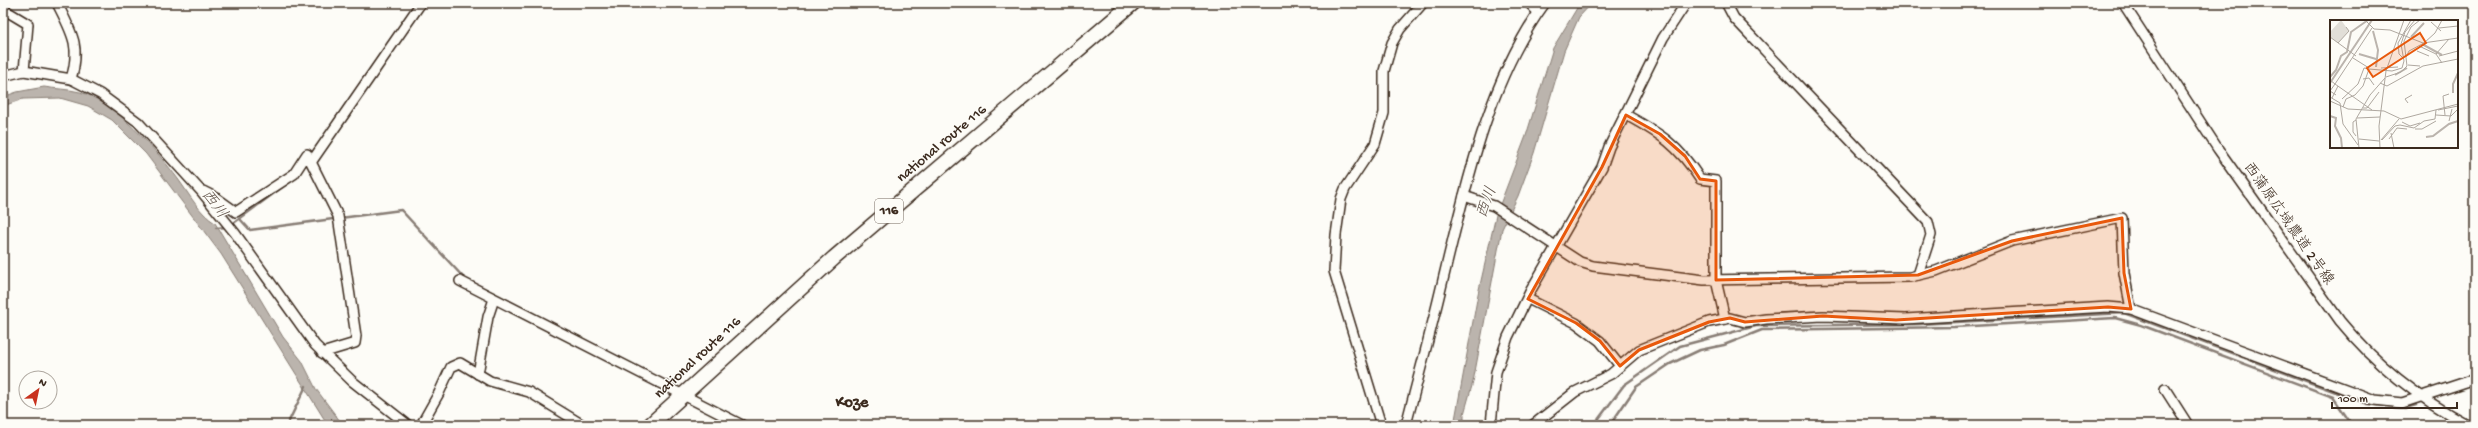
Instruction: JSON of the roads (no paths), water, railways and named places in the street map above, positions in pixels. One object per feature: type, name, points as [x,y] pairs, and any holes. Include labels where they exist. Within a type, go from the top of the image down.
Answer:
[{"type":"highway","name":"national route 116","points":[[650,425],[682,394],[834,258],[1132,3]]},
{"type":"street","points":[[57,3],[76,46],[77,59],[71,79]]},
{"type":"street","points":[[312,162],[421,3]]},
{"type":"street","points":[[1381,425],[1334,271],[1336,234],[1341,199],[1345,189],[1375,144],[1384,113],[1384,71],[1392,43],[1400,29],[1423,3]]},
{"type":"street","points":[[1529,3],[1538,12]]},
{"type":"street","points":[[1406,425],[1464,196],[1506,70],[1538,12],[1545,3]]},
{"type":"street","points":[[1491,425],[1496,372],[1508,336],[1555,248],[1602,167],[1609,147],[1663,38],[1686,3]]},
{"type":"street","points":[[1726,3],[1734,18],[1928,222],[1931,235],[1918,275]]},
{"type":"street","name":"西蒲原広域農道 2号線","points":[[2123,3],[2218,149],[2340,321],[2362,348],[2420,397],[2468,425]]},
{"type":"street","points":[[3,9],[28,24],[24,71]]},
{"type":"street","points":[[3,76],[24,71],[71,79],[100,94],[138,122],[201,191],[235,233],[322,353],[352,381],[408,425]]},
{"type":"street","points":[[1626,115],[1660,134],[1685,156],[1700,179],[1716,181],[1716,280],[1725,319]]},
{"type":"street","points":[[201,191],[215,196],[236,212],[294,174],[307,154],[338,216],[356,336],[355,343],[322,353]]},
{"type":"street","points":[[1464,196],[1494,206],[1516,219],[1555,248],[1580,262],[1593,266],[1716,280],[1886,278],[1918,275],[1936,271],[2012,241],[2122,218],[2124,273],[2131,309]]},
{"type":"street","points":[[460,281],[742,425]]},
{"type":"street","points":[[478,374],[488,317],[494,299]]},
{"type":"street","points":[[1528,299],[1576,323],[1600,341],[1620,366]]},
{"type":"street","points":[[1533,425],[1575,392],[1611,374],[1639,350],[1709,322],[1730,318],[1745,322],[1766,319],[1823,316],[1905,319],[2108,307],[2131,309],[2365,398],[2402,403],[2475,379]]},
{"type":"street","points":[[420,425],[439,393],[451,367],[460,363],[490,381],[529,392],[583,425]]},
{"type":"street","points":[[2165,389],[2188,425]]},
{"type":"waterway","points":[[335,120],[397,30]]},
{"type":"waterway","points":[[231,225],[296,177]]},
{"type":"waterway","points":[[240,219],[250,230],[401,210],[464,278]]},
{"type":"waterway","name":"西川","points":[[216,228],[227,227]]},
{"type":"waterway","points":[[1594,425],[1624,385],[1680,346],[1756,326],[1919,324],[2124,313],[2368,404],[2406,408],[2416,405]]},
{"type":"waterway","points":[[1610,425],[1636,387],[1670,364],[1700,350],[1724,345],[1762,330],[1954,327],[2115,318],[2141,325],[2333,397],[2352,425]]},
{"type":"waterway","points":[[287,425],[306,386]]},
{"type":"waterway","points":[[744,422],[751,425]]},
{"type":"district","name":"Koze","points":[[852,403]]}]
